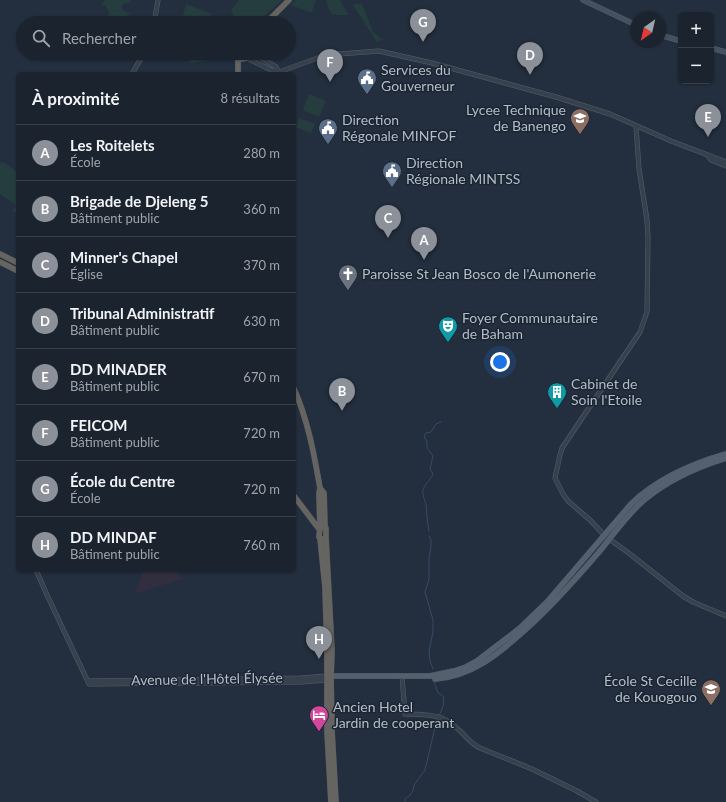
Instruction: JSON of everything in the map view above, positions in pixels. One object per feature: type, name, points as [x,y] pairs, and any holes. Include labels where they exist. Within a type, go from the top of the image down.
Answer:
[{"type":"highway","points":[[273,16],[289,0]]},
{"type":"highway","points":[[278,16],[294,0]]},
{"type":"highway","points":[[240,72],[243,60]]},
{"type":"highway","points":[[0,254],[16,261]]},
{"type":"highway","points":[[9,266],[12,260]]},
{"type":"highway","points":[[0,262],[16,270]]},
{"type":"highway","points":[[296,393],[307,425],[320,488],[324,493],[319,536],[323,538],[326,572],[329,641],[328,678],[331,802]]},
{"type":"highway","points":[[296,498],[321,528]]},
{"type":"highway","points":[[329,726],[336,802]]},
{"type":"main road","points":[[582,0],[630,22]]},
{"type":"main road","points":[[666,37],[678,40]]},
{"type":"main road","points":[[714,49],[726,52]]},
{"type":"main road","points":[[607,537],[631,504],[653,486],[687,468],[726,454]]},
{"type":"main road","points":[[328,678],[440,675],[466,667],[477,661],[497,647],[535,614],[607,537],[636,508],[658,490],[696,469],[726,458]]},
{"type":"street","points":[[155,16],[158,0]]},
{"type":"street","points":[[250,60],[271,70],[279,72],[326,55],[374,51],[432,63],[498,80],[610,114],[708,156],[712,156],[726,162]]},
{"type":"street","points":[[133,72],[140,60]]},
{"type":"street","points":[[264,60],[276,67],[279,72]]},
{"type":"street","points":[[636,126],[639,169],[647,220],[648,248],[646,312],[640,332],[562,448],[556,478],[568,502],[607,537],[683,596],[693,602],[726,616]]},
{"type":"street","points":[[708,156],[711,160],[726,166]]},
{"type":"street","name":"Avenue de l'Hôtel Élysée","points":[[37,572],[88,682],[328,678]]},
{"type":"street","points":[[402,677],[405,714],[439,716],[451,722],[472,743],[480,748],[532,769],[596,802]]},
{"type":"shaded area","points":[[143,572],[177,572],[182,579],[134,594]]},
{"type":"green space","points":[[105,0],[130,0],[131,3],[123,4],[122,7],[124,11],[130,13],[127,16],[106,16],[110,14],[105,5],[100,6]]},
{"type":"green space","points":[[239,0],[282,0],[265,16],[233,16],[231,10]]},
{"type":"green space","points":[[296,0],[316,0],[312,12],[291,5]]},
{"type":"green space","points":[[326,0],[340,0],[349,15],[333,14],[329,10]]},
{"type":"green space","points":[[187,4],[212,14],[211,16],[183,16],[185,6]]},
{"type":"green space","points":[[362,4],[373,32],[383,40],[382,41],[380,39],[377,42],[353,5]]},
{"type":"green space","points":[[190,60],[210,60],[190,63]]},
{"type":"green space","points":[[309,94],[326,101],[319,117],[303,110]]},
{"type":"green space","points":[[299,118],[315,124],[311,133],[296,127]]},
{"type":"green space","points":[[0,162],[5,163],[16,171],[16,205],[0,194]]},
{"type":"green space","points":[[16,205],[16,213],[12,211]]},
{"type":"waterway","points":[[429,531],[423,492],[433,474],[430,469],[433,456],[427,448],[427,442],[424,436],[426,433],[431,432],[436,424],[441,422]]},
{"type":"waterway","points":[[429,536],[431,540],[429,579],[425,592],[433,620],[433,632],[429,651],[433,669]]},
{"type":"waterway","points":[[434,682],[438,693],[443,696],[444,699],[439,716]]},
{"type":"waterway","points":[[405,802],[405,799],[413,791],[414,785],[425,770],[437,719]]},
{"type":"place","name":"École du Centre","points":[[423,42]]},
{"type":"place","name":"Tribunal Administratif","points":[[530,75]]},
{"type":"place","name":"FEICOM","points":[[330,82]]},
{"type":"place","name":"Services du Gouverneur","points":[[367,95]]},
{"type":"place","name":"Lycee Technique de Banengo","points":[[580,135]]},
{"type":"place","name":"DD MINADER","points":[[708,137]]},
{"type":"place","name":"Direction Régonale MINFOF","points":[[328,145]]},
{"type":"place","name":"Direction Régionale MINTSS","points":[[392,188]]},
{"type":"place","name":"Minner's Chapel","points":[[388,238]]},
{"type":"place","name":"Les Roitelets","points":[[424,260]]},
{"type":"place","name":"Paroisse St Jean Bosco de l'Aumonerie","points":[[348,291]]},
{"type":"place","name":"Foyer Communautaire de Baham","points":[[448,343]]},
{"type":"place","name":"Cabinet de Soin l'Etoile","points":[[557,409]]},
{"type":"place","name":"Brigade de Djeleng 5","points":[[342,411]]},
{"type":"place","name":"DD MINDAF","points":[[319,659]]},
{"type":"place","name":"École St Cecille de Kouogouo","points":[[711,706]]},
{"type":"place","name":"Ancien Hotel Jardin de cooperant","points":[[319,732]]}]
